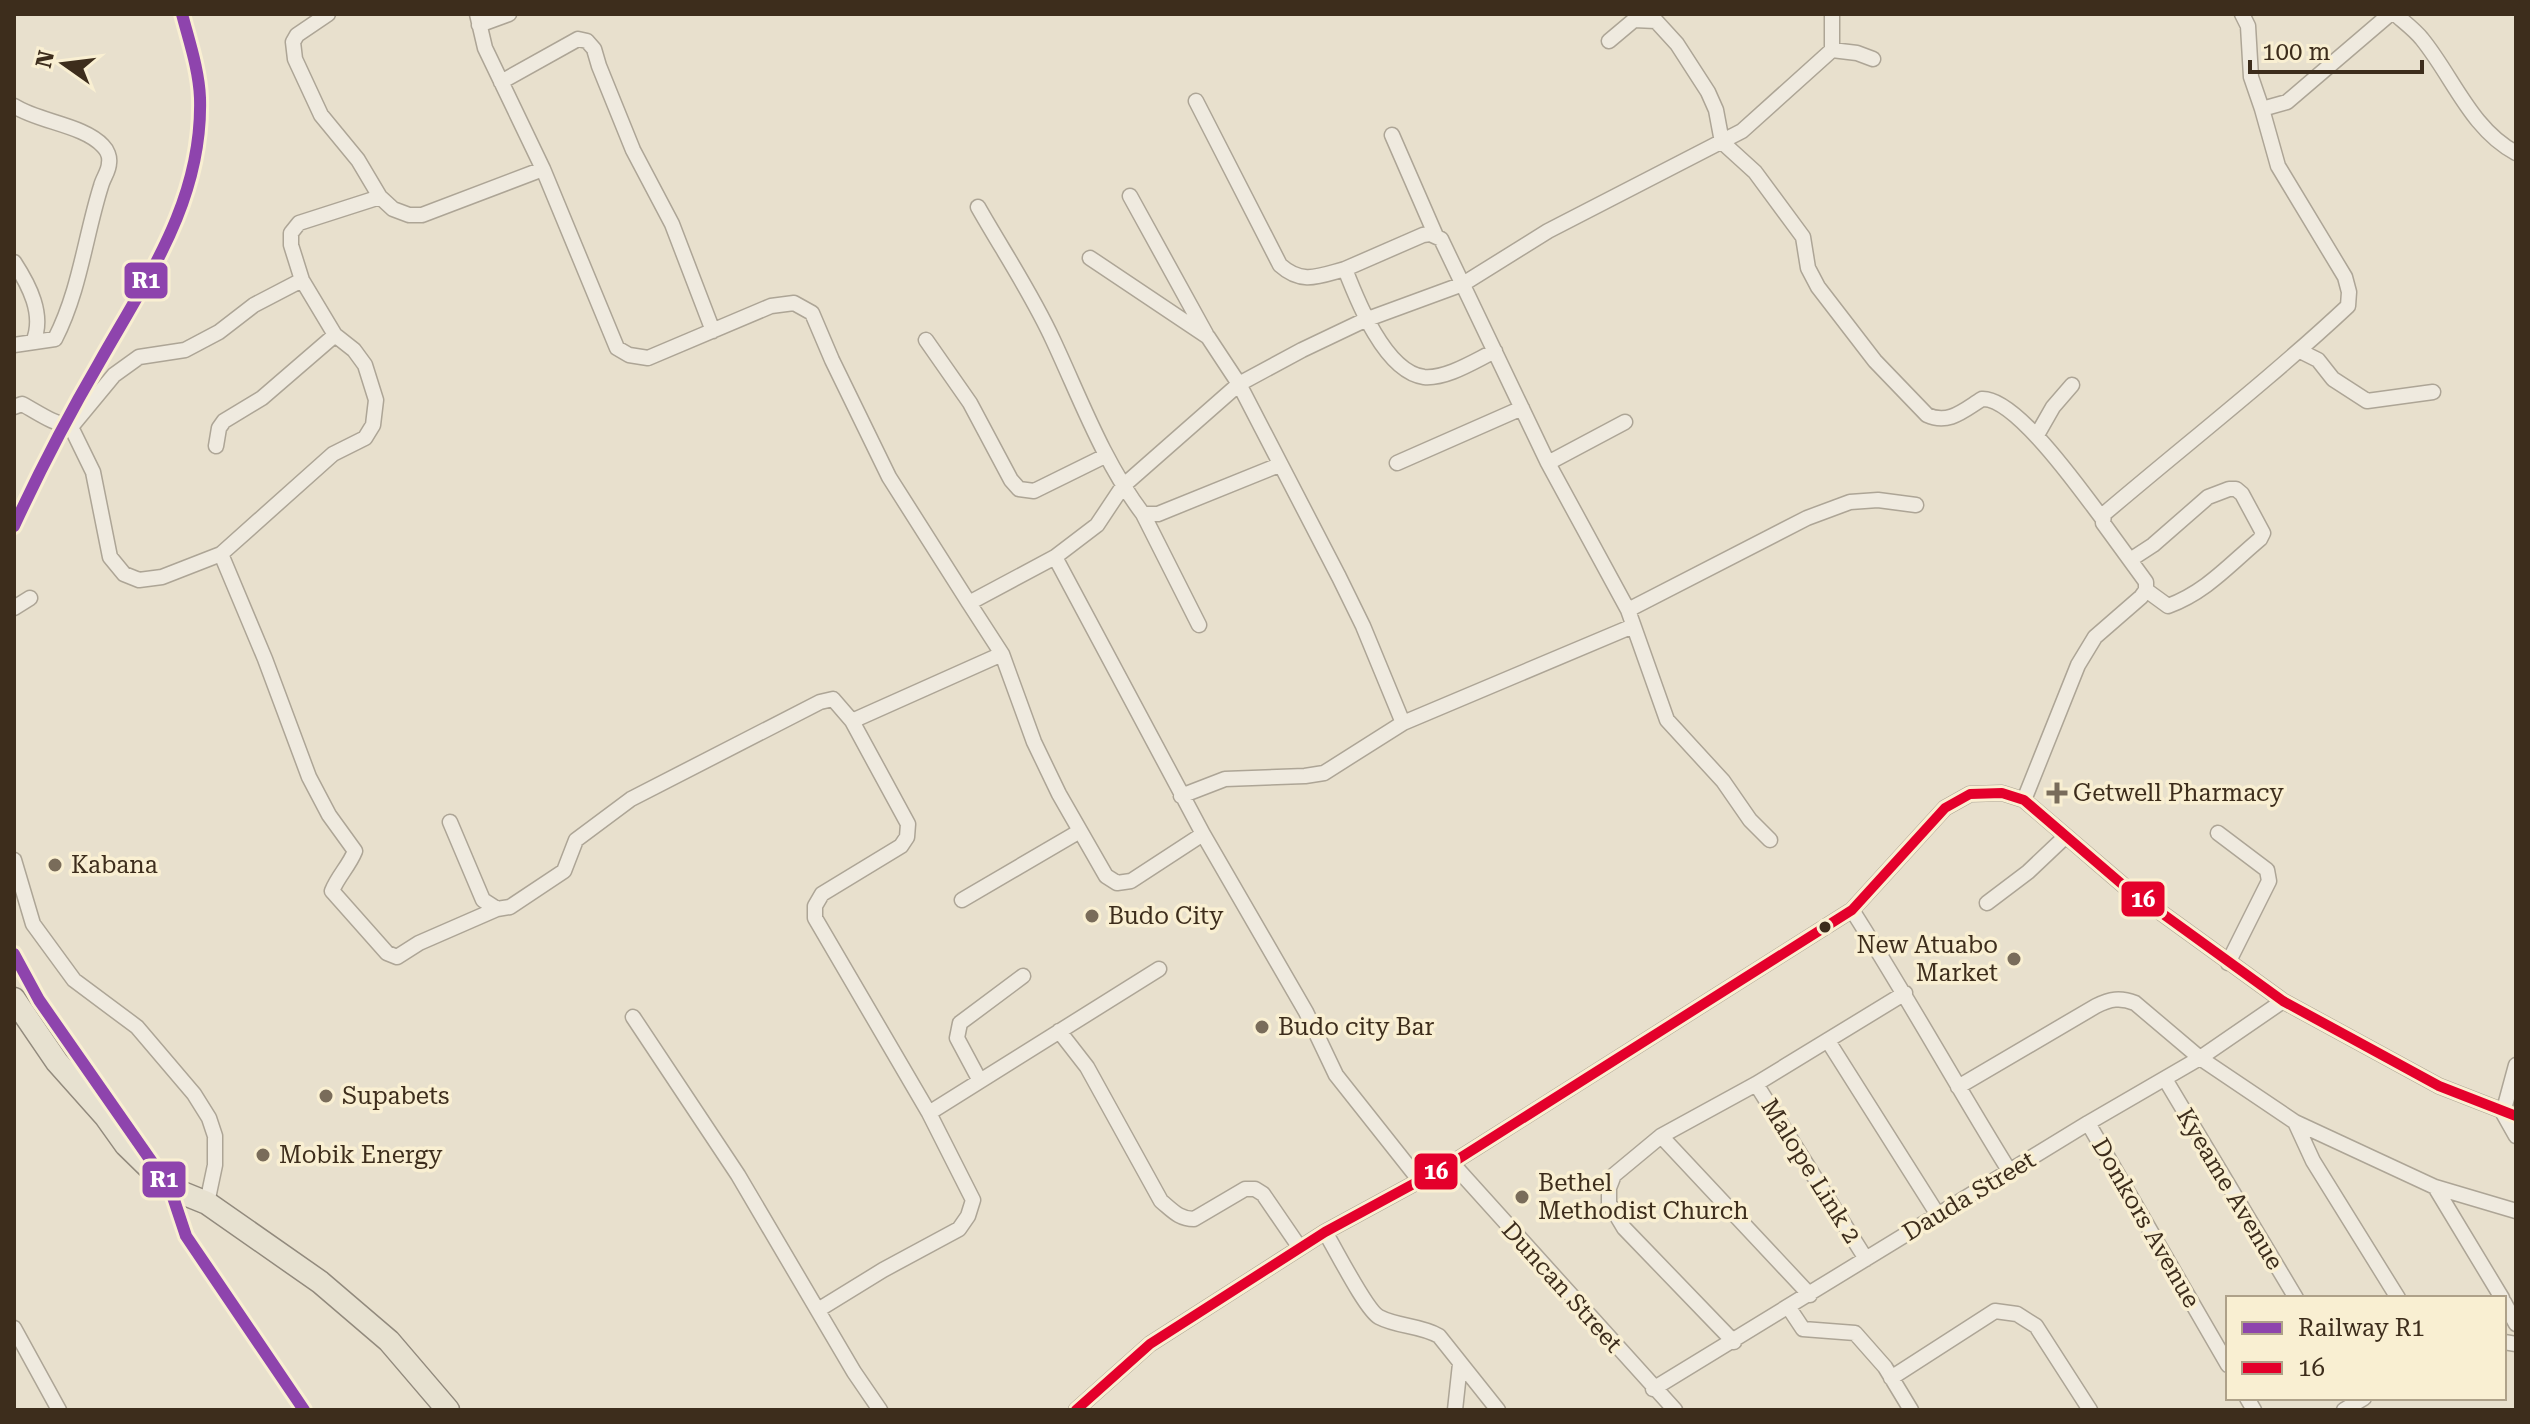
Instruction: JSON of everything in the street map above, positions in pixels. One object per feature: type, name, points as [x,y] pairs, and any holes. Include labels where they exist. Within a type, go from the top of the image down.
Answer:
[{"type":"main road","points":[[14,999],[57,1062],[106,1117],[126,1145],[170,1188],[207,1203],[320,1282],[389,1341],[448,1410]]},
{"type":"street","points":[[328,14],[297,35],[293,42],[295,59],[321,115],[358,160],[380,197],[393,209],[409,215],[422,215],[543,169]]},
{"type":"street","points":[[509,14],[478,20],[485,48],[543,169],[617,348],[629,355],[648,358],[771,306],[794,303],[812,313],[889,477],[1002,654],[1034,742],[1106,876],[1117,883],[1131,881],[1203,834]]},
{"type":"street","points":[[969,603],[1055,557],[1097,525],[1123,486],[1239,384],[1365,320],[1463,284],[1548,231],[1742,131],[1832,50],[1832,14]]},
{"type":"street","points":[[2102,518],[2214,420],[2300,351],[2348,306],[2349,292],[2345,277],[2278,166],[2251,77],[2248,26],[2242,14]]},
{"type":"street","points":[[2262,109],[2287,102],[2392,14],[2423,40],[2474,116],[2503,146],[2516,153]]},
{"type":"street","points":[[1609,41],[1634,20],[1656,21],[1677,44],[1708,92],[1716,110],[1722,142],[1755,172],[1793,222],[1803,237],[1808,268],[1818,287],[1875,361],[1927,415],[1948,419],[1982,399],[1989,399],[2037,435],[2102,518],[2146,582],[2146,590],[2141,597],[2095,637],[2078,665],[2024,800]]},
{"type":"street","points":[[501,82],[578,39],[587,41],[594,49],[633,150],[672,224],[713,331]]},
{"type":"street","points":[[1832,50],[1857,53],[1873,59]]},
{"type":"street","points":[[1196,101],[1280,265],[1291,275],[1310,278],[1345,269],[1423,235],[1441,239],[1548,463],[1628,610],[1667,720],[1723,781],[1750,820],[1770,840]]},
{"type":"street","points":[[14,106],[31,116],[82,133],[103,146],[110,158],[78,280],[55,339],[14,345]]},
{"type":"street","points":[[1392,135],[1436,236]]},
{"type":"street","points":[[1130,196],[1208,337],[1239,384],[1363,626],[1403,723]]},
{"type":"street","points":[[71,427],[93,472],[110,557],[124,574],[139,580],[162,577],[221,554],[333,454],[365,438],[373,425],[376,400],[365,365],[354,350],[335,335],[302,280],[291,245],[291,233],[299,223],[380,197]]},
{"type":"street","points":[[978,207],[1051,337],[1105,456],[1143,514],[1199,625]]},
{"type":"street","points":[[1090,258],[1208,337]]},
{"type":"street","points":[[14,262],[33,296],[38,323],[33,342]]},
{"type":"street","points":[[1345,269],[1365,320],[1396,360],[1424,377],[1443,374],[1495,351]]},
{"type":"street","points":[[71,427],[114,375],[139,357],[185,350],[219,332],[254,305],[302,280]]},
{"type":"street","points":[[216,446],[219,428],[224,421],[262,398],[335,335]]},
{"type":"street","points":[[926,340],[970,403],[1011,480],[1019,489],[1034,491],[1105,456]]},
{"type":"street","points":[[2300,351],[2318,360],[2333,379],[2367,401],[2433,392]]},
{"type":"street","points":[[2037,435],[2053,407],[2072,385]]},
{"type":"street","points":[[14,407],[22,404],[43,414],[52,423],[71,427]]},
{"type":"street","points":[[1397,463],[1522,408]]},
{"type":"street","points":[[1548,463],[1625,422]]},
{"type":"street","points":[[1143,514],[1158,514],[1279,465]]},
{"type":"street","points":[[2130,560],[2153,545],[2208,497],[2229,489],[2236,489],[2242,494],[2263,533],[2205,588],[2191,597],[2168,606],[2146,590]]},
{"type":"street","points":[[1628,610],[1807,518],[1850,502],[1878,500],[1916,505]]},
{"type":"street","points":[[221,554],[309,777],[329,815],[355,851],[332,891],[387,953],[397,957],[419,943],[497,909],[510,907],[564,871],[576,840],[631,799],[820,702],[833,699],[852,721],[908,824],[907,837],[901,846],[822,894],[815,906],[815,918],[929,1113],[973,1200],[968,1216],[959,1229],[818,1310]]},
{"type":"street","points":[[1055,557],[1181,796],[1306,1012],[1336,1075],[1420,1181]]},
{"type":"street","points":[[14,608],[30,598]]},
{"type":"street","points":[[1181,796],[1225,779],[1324,773],[1403,723],[1633,626]]},
{"type":"street","points":[[852,721],[1002,654]]},
{"type":"street","points":[[1080,1409],[1150,1344],[1325,1232],[1452,1163],[1852,910],[1945,808],[1970,794],[2002,793],[2024,800],[2123,885],[2283,1001],[2427,1080],[2509,1114]]},
{"type":"street","points":[[450,822],[483,900],[497,909]]},
{"type":"street","points":[[962,900],[1080,831]]},
{"type":"street","points":[[2218,833],[2267,870],[2269,881],[2228,963]]},
{"type":"street","points":[[1987,903],[2028,872],[2066,836]]},
{"type":"street","points":[[14,860],[33,924],[74,980],[137,1027],[194,1094],[209,1118],[215,1136],[215,1165],[207,1203]]},
{"type":"street","points":[[1852,910],[1905,993],[2010,1172]]},
{"type":"street","points":[[929,1113],[1159,969]]},
{"type":"street","points":[[980,1081],[957,1038],[960,1023],[1023,976]]},
{"type":"street","points":[[1734,1342],[1624,1228],[1609,1203],[1609,1188],[1614,1175],[1661,1136],[1756,1084],[1905,993]]},
{"type":"street","points":[[1958,1087],[2108,1000],[2126,1000],[2135,1003],[2200,1058],[2295,1122],[2435,1187],[2516,1211]]},
{"type":"street","name":"Dauda Street","points":[[1653,1389],[2200,1058],[2283,1001]]},
{"type":"street","points":[[633,1017],[738,1175],[880,1410]]},
{"type":"street","points":[[1059,1031],[1087,1067],[1150,1184],[1169,1208],[1184,1219],[1194,1219],[1245,1189],[1255,1189],[1263,1194],[1300,1248]]},
{"type":"street","points":[[1828,1041],[1938,1215]]},
{"type":"street","points":[[2516,1065],[2509,1114],[2516,1136]]},
{"type":"street","name":"Kyeame Avenue","points":[[2165,1079],[2295,1296]]},
{"type":"street","name":"Malope Link 2","points":[[1756,1084],[1866,1259]]},
{"type":"street","points":[[2295,1122],[2313,1161],[2397,1296]]},
{"type":"street","name":"Donkors Avenue","points":[[2088,1123],[2226,1362]]},
{"type":"street","points":[[1661,1136],[1810,1295]]},
{"type":"street","name":"Duncan Street","points":[[1452,1163],[1675,1410]]},
{"type":"street","points":[[2435,1187],[2501,1296]]},
{"type":"street","points":[[1325,1232],[1373,1313],[1382,1319],[1427,1329],[1439,1336],[1498,1410]]},
{"type":"street","points":[[2506,1306],[2516,1324]]},
{"type":"street","points":[[1789,1308],[1803,1329],[1855,1333],[1871,1348],[1911,1410]]},
{"type":"street","points":[[1891,1378],[1995,1311],[2017,1314],[2036,1326],[2090,1410]]},
{"type":"street","points":[[14,1328],[59,1410]]},
{"type":"street","points":[[1455,1410],[1460,1364]]},
{"type":"rail line","name":"R1","points":[[14,526],[65,423],[153,269],[182,204],[198,135],[200,98],[196,66],[182,14]]},
{"type":"rail line","name":"R1","points":[[14,954],[39,1000],[170,1188],[186,1236],[304,1410]]},
{"type":"transit line","name":"16","points":[[1076,1410],[1150,1344],[1325,1232],[1452,1163],[1852,910],[1945,808],[1970,794],[2002,793],[2024,800],[2123,885],[2283,1001],[2439,1086],[2516,1116]]},
{"type":"place","name":"Getwell Pharmacy","points":[[2057,793]]},
{"type":"place","name":"Kabana","points":[[55,865]]},
{"type":"place","name":"Budo City","points":[[1092,916]]},
{"type":"place","name":"New Atuabo Market","points":[[2014,959]]},
{"type":"place","name":"Budo city Bar","points":[[1262,1027]]},
{"type":"place","name":"Supabets","points":[[326,1096]]},
{"type":"place","name":"Mobik Energy","points":[[263,1155]]},
{"type":"place","name":"Bethel Methodist Church","points":[[1522,1197]]}]
